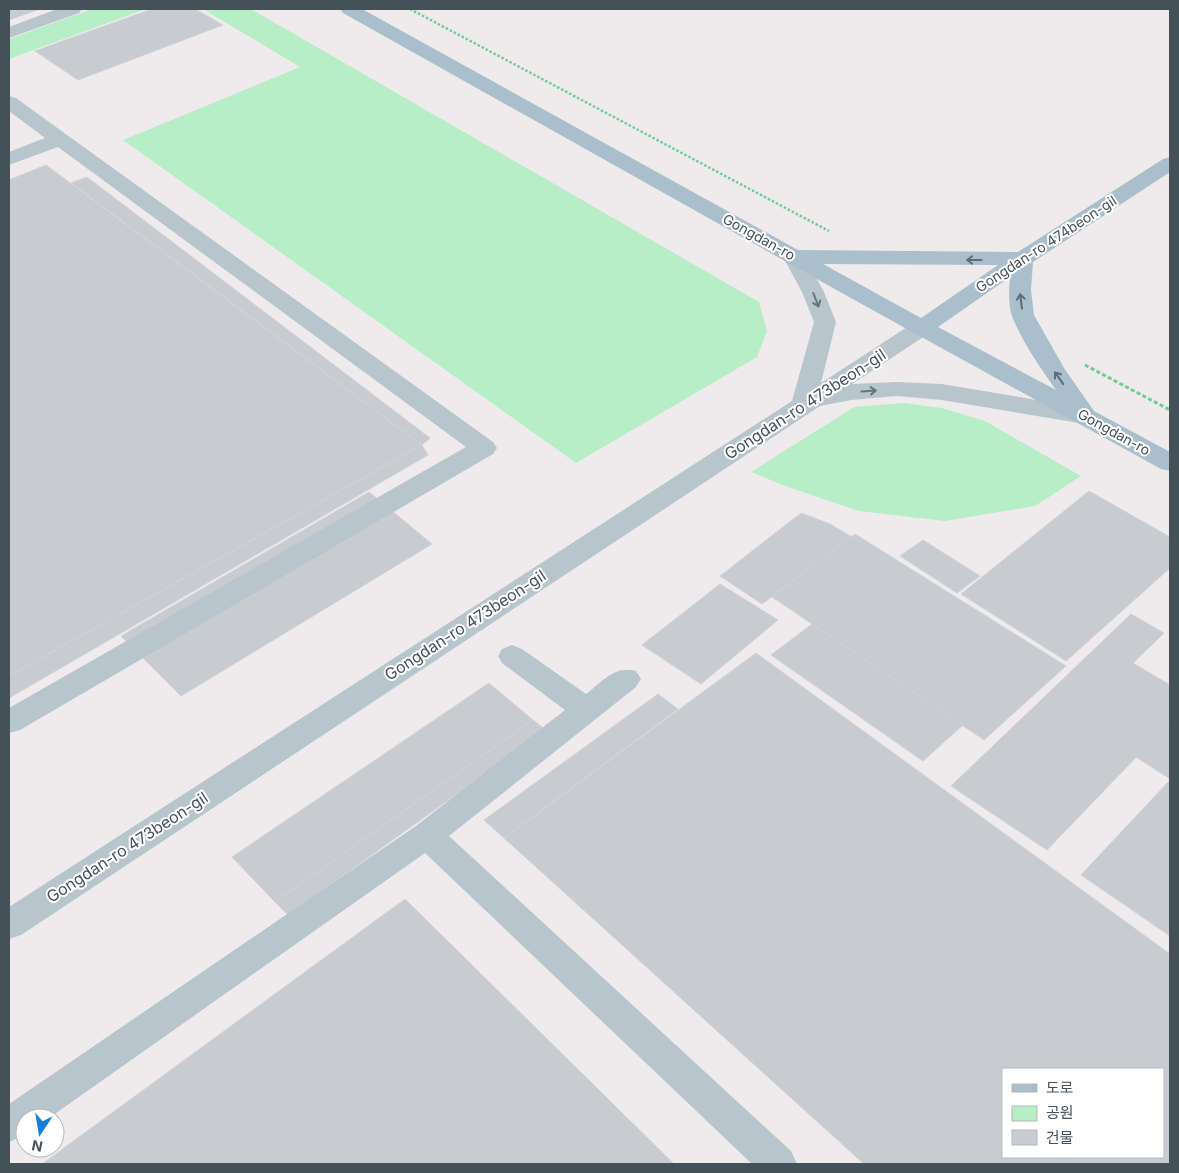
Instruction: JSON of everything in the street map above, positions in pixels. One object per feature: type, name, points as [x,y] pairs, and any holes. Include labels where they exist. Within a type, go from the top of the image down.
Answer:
[{"type":"main road","name":"Gongdan-ro","points":[[348,9],[1170,463]]},
{"type":"main road","name":"Gongdan-ro 474beon-gil","points":[[923,327],[1022,259],[1170,163]]},
{"type":"main road","points":[[794,257],[1022,259],[1020,290],[1023,315],[1053,369],[1085,416]]},
{"type":"street","points":[[9,33],[74,9]]},
{"type":"street","points":[[9,102],[484,448],[9,722]]},
{"type":"street","points":[[9,159],[60,139]]},
{"type":"street","points":[[794,257],[813,292],[825,322],[804,403],[851,392],[897,389],[942,392],[1085,416]]},
{"type":"street","name":"Gongdan-ro 473beon-gil","points":[[9,925],[804,403],[923,327]]},
{"type":"street","points":[[512,656],[586,710]]},
{"type":"street","points":[[9,1125],[427,835],[626,679]]},
{"type":"street","points":[[427,835],[778,1164]]},
{"type":"path","points":[[410,9],[833,234]]},
{"type":"path","points":[[1036,339],[1170,410]]},
{"type":"green space","points":[[92,9],[146,9],[9,59],[9,39]]},
{"type":"green space","points":[[203,9],[251,9],[759,302],[767,331],[757,357],[576,463],[123,140],[300,67]]},
{"type":"green space","points":[[904,403],[942,408],[985,421],[1081,476],[1035,506],[945,521],[859,511],[785,486],[751,472],[854,407]]},
{"type":"building","points":[[9,9],[40,9],[9,20]]},
{"type":"building","points":[[152,9],[195,9],[223,25],[78,80],[35,51]]},
{"type":"building","points":[[46,165],[422,445],[9,676],[9,180]]},
{"type":"building","points":[[87,177],[430,438],[422,445],[71,183]]},
{"type":"building","points":[[422,445],[428,455],[9,698],[9,676]]},
{"type":"building","points":[[1089,491],[1170,537],[1170,568],[1066,661],[961,594]]},
{"type":"building","points":[[369,492],[432,544],[181,696],[121,636]]},
{"type":"building","points":[[801,513],[830,524],[852,537],[762,604],[720,576]]},
{"type":"building","points":[[855,534],[1066,666],[984,740],[772,597]]},
{"type":"building","points":[[923,540],[980,576],[957,593],[900,556]]},
{"type":"building","points":[[720,584],[778,620],[701,684],[642,645]]},
{"type":"building","points":[[1131,614],[1164,633],[1133,663],[1170,685],[1170,722],[1047,850],[951,786]]},
{"type":"building","points":[[812,624],[963,725],[923,761],[771,655]]},
{"type":"building","points":[[756,653],[1170,954],[1170,1164],[864,1164],[504,838]]},
{"type":"building","points":[[489,683],[533,720],[275,902],[232,857]]},
{"type":"building","points":[[658,694],[678,709],[504,838],[484,820]]},
{"type":"building","points":[[533,720],[546,730],[288,915],[275,902]]},
{"type":"building","points":[[1170,722],[1170,779],[1136,757]]},
{"type":"building","points":[[1170,780],[1170,936],[1081,875]]},
{"type":"building","points":[[405,899],[674,1164],[42,1164],[50,1158],[65,1158],[65,1147]]}]
